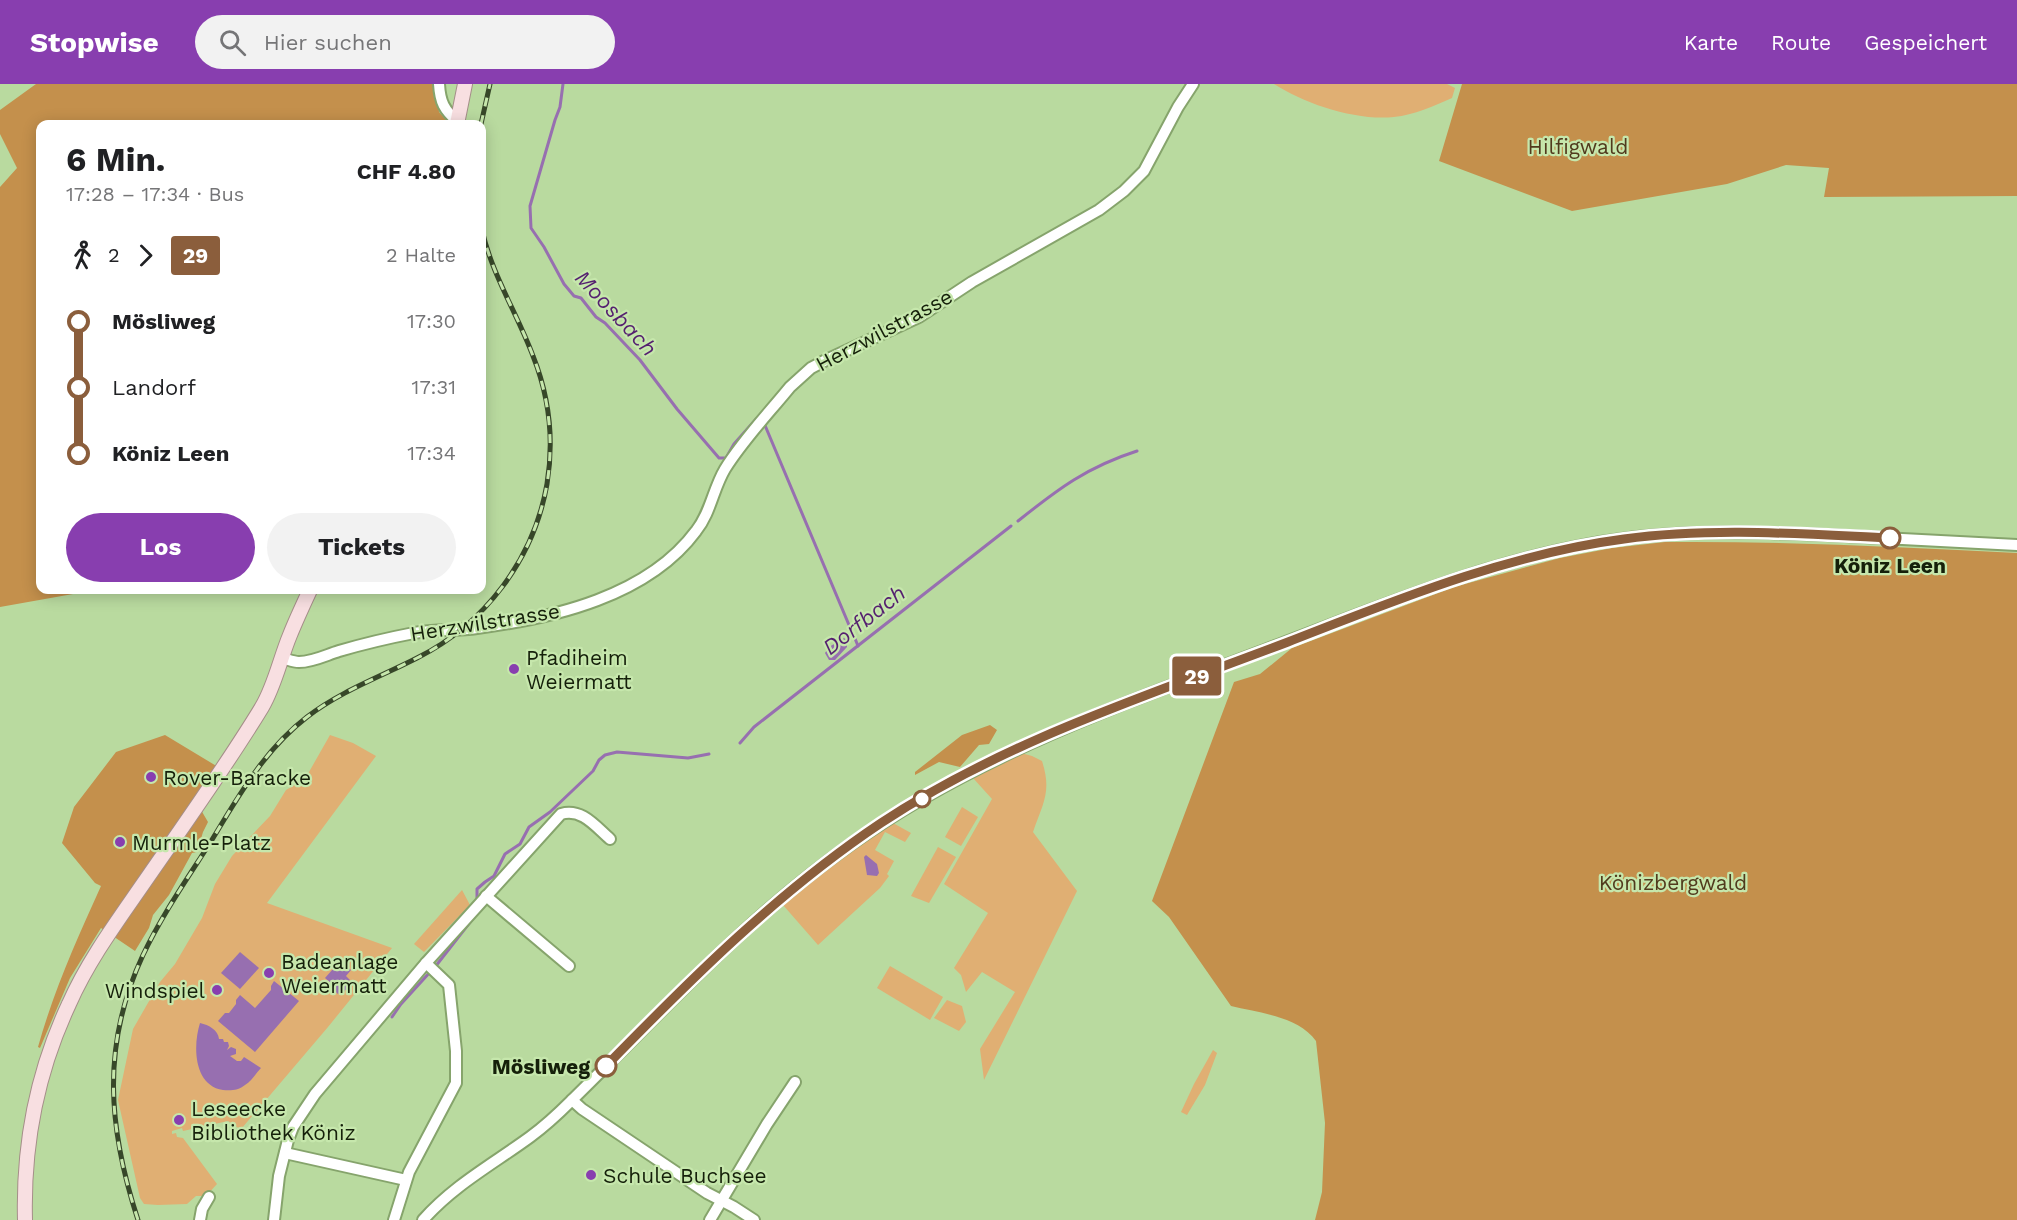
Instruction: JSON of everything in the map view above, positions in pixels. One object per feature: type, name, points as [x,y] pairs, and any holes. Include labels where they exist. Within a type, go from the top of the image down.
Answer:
[{"type":"main road","points":[[458,120],[465,84]]},
{"type":"main road","points":[[25,1220],[26,1170],[36,1100],[47,1060],[69,1002],[102,945],[262,707],[290,633],[308,594]]},
{"type":"street","points":[[439,84],[442,105],[454,120]]},
{"type":"street","name":"Herzwilstrasse","points":[[282,658],[297,662],[311,661],[416,632],[476,628],[529,618],[596,601],[639,581],[680,551],[698,529],[706,517],[725,469],[782,396],[800,377],[826,360],[936,307],[972,282],[1091,215],[1124,191],[1144,171],[1193,84]]},
{"type":"street","points":[[423,1220],[456,1188],[540,1130],[681,990],[819,867],[882,823],[959,777],[1048,735],[1392,602],[1460,579],[1557,551],[1615,540],[1671,534],[1736,533],[2017,545]]},
{"type":"street","points":[[274,1220],[279,1176],[293,1127],[315,1094],[426,963],[561,814],[571,811],[580,813],[610,839]]},
{"type":"street","points":[[486,896],[569,966]]},
{"type":"street","points":[[394,1220],[406,1180],[456,1083],[456,1050],[449,985],[426,963]]},
{"type":"street","points":[[710,1220],[795,1082]]},
{"type":"street","points":[[572,1100],[707,1193],[754,1220]]},
{"type":"street","points":[[285,1153],[406,1180]]},
{"type":"street","points":[[200,1220],[202,1209],[209,1197]]},
{"type":"shaded area","points":[[1274,84],[1447,84],[1455,88],[1452,98],[1431,107],[1401,116],[1379,118],[1331,110],[1300,98]]},
{"type":"shaded area","points":[[844,638],[847,640],[847,647],[835,660],[829,660],[825,653],[829,647]]},
{"type":"shaded area","name":"Badeanlage Weiermatt","points":[[330,735],[353,743],[376,756],[267,903],[392,948],[242,1128],[228,1121],[183,1131],[182,1128],[172,1131],[172,1134],[176,1133],[177,1137],[183,1138],[217,1184],[206,1196],[196,1196],[187,1204],[144,1204],[140,1198],[118,1100],[133,1029],[160,982],[175,964],[202,918],[215,884],[232,856],[270,816],[286,790],[305,779]]},
{"type":"shaded area","points":[[1021,753],[1042,761],[1045,772],[1045,797],[1033,832],[1077,891],[984,1080],[980,1049],[1015,992],[982,972],[966,992],[961,975],[954,968],[988,913],[944,884],[992,799],[973,778]]},
{"type":"shaded area","points":[[962,807],[978,817],[961,846],[945,837]]},
{"type":"shaded area","points":[[893,823],[911,833],[905,842],[885,832],[875,850],[894,861],[887,874],[889,876],[880,888],[818,945],[783,905],[823,871]]},
{"type":"shaded area","points":[[938,847],[956,857],[929,903],[911,896]]},
{"type":"shaded area","points":[[866,855],[877,864],[879,873],[877,876],[867,875],[864,857]]},
{"type":"shaded area","points":[[462,890],[470,905],[424,952],[414,944]]},
{"type":"shaded area","points":[[240,952],[259,968],[240,989],[221,973]]},
{"type":"shaded area","points":[[340,961],[351,970],[346,976],[350,980],[346,984],[348,987],[343,993],[338,994],[325,978]]},
{"type":"shaded area","points":[[890,966],[943,997],[930,1020],[877,988]]},
{"type":"shaded area","points":[[274,981],[299,1001],[255,1052],[218,1021],[225,1013],[229,1013],[240,995],[255,1008],[271,990]]},
{"type":"shaded area","points":[[947,1000],[962,1006],[966,1022],[959,1031],[934,1018]]},
{"type":"shaded area","points":[[200,1023],[213,1028],[219,1039],[228,1042],[227,1050],[231,1047],[236,1049],[236,1054],[230,1056],[237,1061],[241,1061],[244,1057],[261,1068],[243,1087],[223,1090],[213,1087],[206,1081],[196,1053]]},
{"type":"shaded area","points":[[1213,1050],[1217,1053],[1205,1085],[1187,1115],[1181,1112]]},
{"type":"green space","points":[[36,84],[436,84],[439,112],[446,120],[36,120],[36,594],[73,594],[0,607],[0,187],[17,168],[0,134],[0,110]]},
{"type":"green space","name":"Hilfigwald","points":[[1462,84],[2017,84],[2017,196],[1824,197],[1829,168],[1786,165],[1727,184],[1572,211],[1439,161]]},
{"type":"green space","name":"Könizbergwald","points":[[1665,542],[1797,543],[2017,553],[2017,1220],[1315,1220],[1322,1192],[1325,1123],[1316,1041],[1299,1026],[1289,1021],[1231,1006],[1169,917],[1152,901],[1234,682],[1260,674],[1292,648],[1454,587],[1560,558],[1612,548]]},
{"type":"green space","points":[[990,725],[997,730],[989,744],[979,745],[960,767],[939,762],[915,775],[915,772],[962,735]]},
{"type":"green space","points":[[165,735],[228,773],[201,810],[208,822],[197,852],[192,853],[169,895],[153,915],[149,928],[135,951],[101,928],[70,978],[40,1048],[38,1047],[44,1026],[59,985],[101,886],[95,883],[62,843],[74,807],[116,752]]},
{"type":"waterway","name":"Moosbach","points":[[563,84],[560,107],[530,206],[531,228],[564,284],[574,296],[581,298],[596,317],[605,323],[640,360],[677,409],[719,458],[726,458],[734,444],[757,418]]},
{"type":"waterway","name":"Moosbach","points":[[764,423],[849,625]]},
{"type":"waterway","name":"Dorfbach","points":[[1018,521],[1074,480],[1103,464],[1137,451]]},
{"type":"waterway","name":"Dorfbach","points":[[740,743],[754,727],[1011,526]]},
{"type":"waterway","name":"Moosbach","points":[[852,631],[858,646]]},
{"type":"waterway","name":"Dorfbach","points":[[477,901],[477,889],[494,876],[505,854],[520,844],[529,827],[550,812],[593,771],[605,755],[617,752],[688,758],[709,754]]},
{"type":"waterway","name":"Dorfbach","points":[[435,967],[478,912]]},
{"type":"waterway","name":"Dorfbach","points":[[392,1017],[431,971]]},
{"type":"railway","points":[[482,120],[490,84]]},
{"type":"railway","points":[[138,1220],[120,1152],[115,1119],[115,1054],[120,1021],[129,988],[158,926],[253,775],[278,744],[320,708],[442,644],[464,627],[485,608],[503,586],[531,538],[547,484],[550,451],[549,419],[543,387],[533,356],[486,247]]},
{"type":"bus line","name":"29","points":[[606,1066],[707,965],[819,867],[899,812],[978,767],[1038,739],[1392,602],[1469,576],[1557,551],[1625,538],[1696,533],[1890,538]]},
{"type":"place","name":"Köniz Leen","points":[[1890,538]]},
{"type":"place","name":"Pfadiheim Weiermatt","points":[[514,669]]},
{"type":"place","name":"Rover-Baracke","points":[[151,777]]},
{"type":"place","name":"Murmle-Platz","points":[[120,842]]},
{"type":"place","name":"Badeanlage Weiermatt","points":[[269,973]]},
{"type":"place","name":"Windspiel","points":[[217,990]]},
{"type":"place","name":"Mösliweg","points":[[606,1066]]},
{"type":"place","name":"Leseecke Bibliothek Köniz","points":[[179,1120]]},
{"type":"place","name":"Schule Buchsee","points":[[591,1175]]}]
